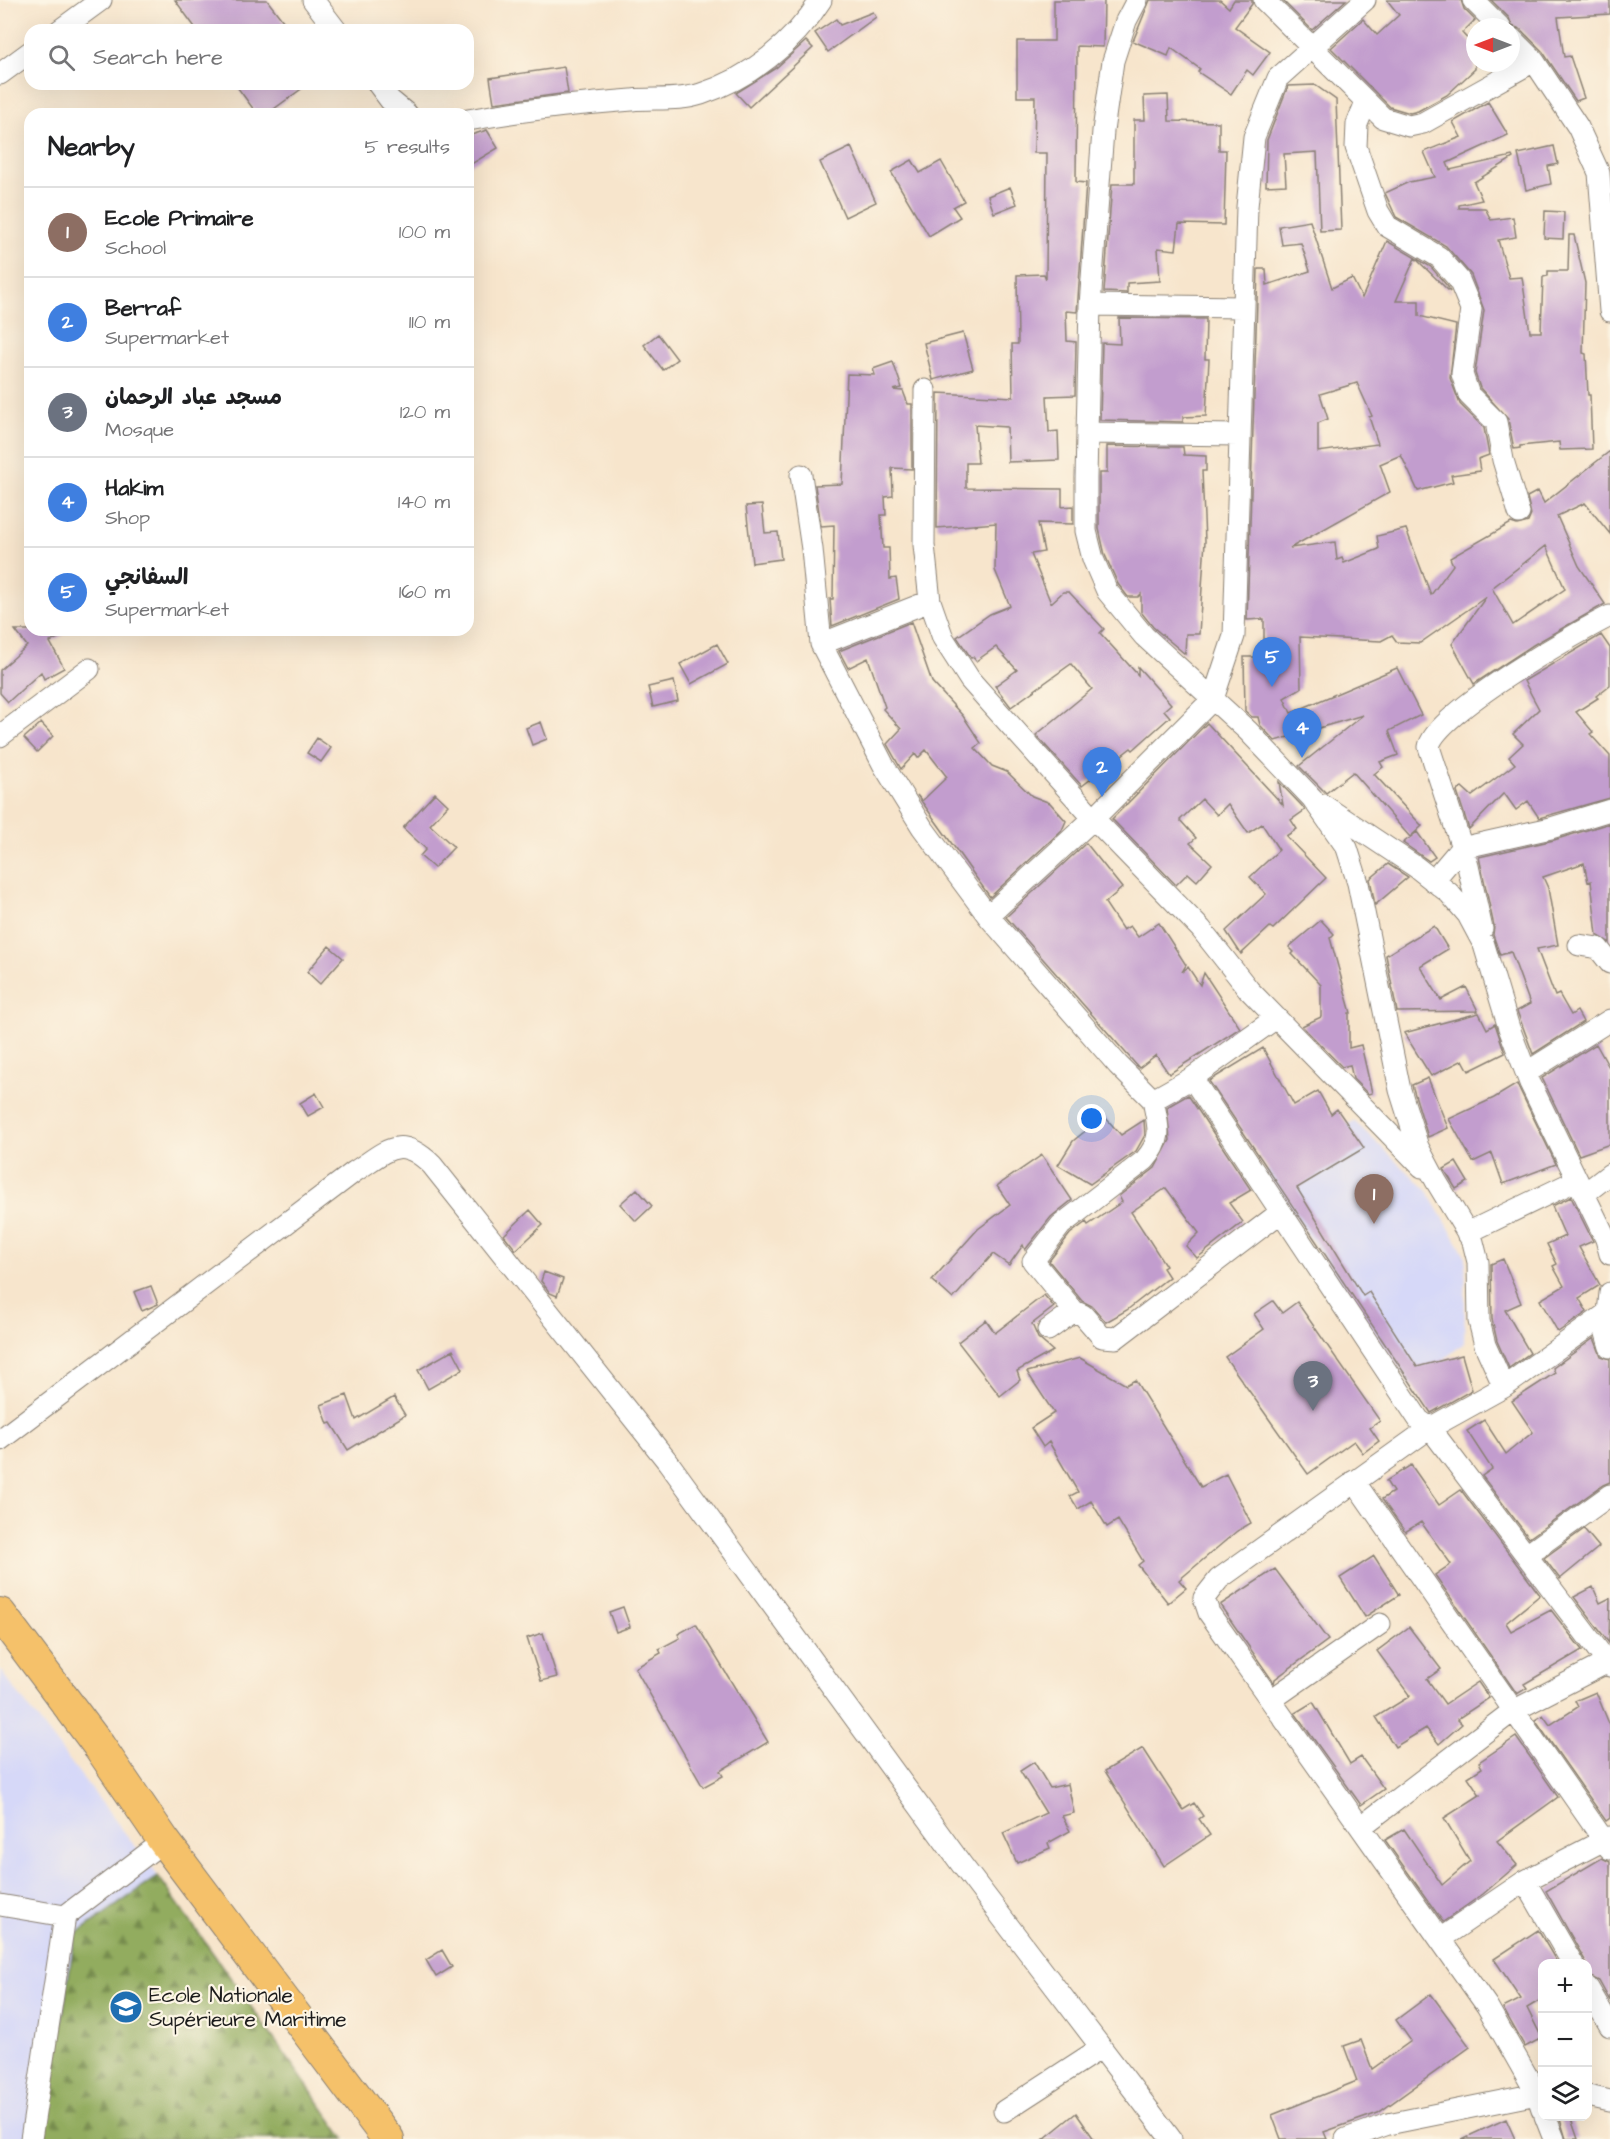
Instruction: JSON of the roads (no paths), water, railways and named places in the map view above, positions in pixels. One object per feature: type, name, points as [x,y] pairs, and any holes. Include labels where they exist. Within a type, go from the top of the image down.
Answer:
[{"type":"main road","points":[[0,1614],[99,1746],[164,1841],[388,2139]]},
{"type":"street","points":[[68,24],[101,0]]},
{"type":"street","points":[[313,0],[331,24]]},
{"type":"street","points":[[474,119],[630,100],[698,95],[727,85],[753,70],[808,19],[821,0]]},
{"type":"street","points":[[1137,0],[1126,21],[1113,61],[1103,131],[1090,305],[1087,433],[1086,531],[1093,559],[1107,591],[1143,636],[1213,699],[1312,798],[1347,848],[1358,883],[1400,1090],[1418,1147],[1473,1242],[1478,1262],[1481,1329],[1485,1345],[1504,1387]]},
{"type":"street","points":[[1264,0],[1383,118],[1409,126],[1423,123],[1534,61]]},
{"type":"street","points":[[988,916],[1094,818],[1213,699],[1234,636],[1238,435],[1247,207],[1254,137],[1278,78],[1365,0]]},
{"type":"street","points":[[1473,0],[1491,18]]},
{"type":"street","points":[[1520,47],[1534,61],[1588,146],[1599,173],[1606,196],[1610,311]]},
{"type":"street","points":[[0,74],[24,56]]},
{"type":"street","points":[[382,90],[400,108]]},
{"type":"street","points":[[1366,102],[1357,124],[1356,147],[1378,211],[1387,226],[1439,257],[1458,280],[1472,309],[1462,374],[1469,395],[1496,422],[1503,460],[1519,513]]},
{"type":"street","points":[[1090,305],[1243,307]]},
{"type":"street","points":[[925,390],[924,545],[930,601],[943,638],[970,680],[1094,818],[1201,929],[1249,990],[1436,1181]]},
{"type":"street","points":[[1087,433],[1238,435]]},
{"type":"street","points":[[801,475],[812,549],[821,644],[884,766],[922,827],[988,916],[1118,1065],[1154,1100],[1159,1133],[1155,1149],[1145,1160],[1061,1225],[1033,1261],[1074,1311],[1083,1315],[1102,1337],[1110,1340],[1116,1338],[1281,1212]]},
{"type":"street","points":[[821,644],[930,601]]},
{"type":"street","points":[[1610,616],[1547,649],[1454,716],[1431,738],[1429,747],[1468,866],[1488,958],[1526,1073],[1606,1239],[1610,1254]]},
{"type":"street","points":[[0,736],[89,669]]},
{"type":"street","points":[[1312,798],[1449,893],[1468,915],[1488,958]]},
{"type":"street","points":[[1433,880],[1461,848],[1551,828],[1610,810]]},
{"type":"street","points":[[1579,945],[1598,948],[1610,963]]},
{"type":"street","points":[[1154,1100],[1192,1078],[1276,1018]]},
{"type":"street","points":[[1526,1073],[1610,1020]]},
{"type":"street","points":[[1192,1078],[1419,1420],[1430,1428],[1609,1663],[1513,1711],[1362,1826]]},
{"type":"street","points":[[0,1440],[354,1172],[392,1148],[403,1147],[417,1150],[440,1174],[668,1462],[962,1865],[1171,2139]]},
{"type":"street","points":[[1467,1233],[1610,1174]]},
{"type":"street","points":[[1538,2094],[1487,2006],[1362,1826],[1209,1613],[1204,1598],[1219,1579],[1354,1481],[1430,1428],[1504,1387],[1609,1306]]},
{"type":"street","points":[[1609,1306],[1606,1333],[1610,1347]]},
{"type":"street","points":[[1048,1330],[1074,1311]]},
{"type":"street","points":[[1354,1481],[1513,1711],[1608,1842],[1525,1881],[1440,1939]]},
{"type":"street","points":[[1528,1554],[1610,1495]]},
{"type":"street","points":[[1271,1700],[1380,1624]]},
{"type":"street","points":[[31,2139],[66,1916],[164,1841]]},
{"type":"street","points":[[1525,1881],[1571,1959]]},
{"type":"street","points":[[0,1905],[66,1916]]},
{"type":"street","points":[[1592,1996],[1610,2026]]},
{"type":"street","points":[[1004,2111],[1101,2048]]},
{"type":"street","points":[[1592,2097],[1610,2101]]},
{"type":"street","points":[[1356,2137],[1388,2124],[1538,2099]]},
{"type":"street","points":[[1547,2121],[1554,2139]]},
{"type":"place","name":"السفانجي","points":[[1272,687]]},
{"type":"place","name":"Hakim","points":[[1302,758]]},
{"type":"place","name":"Berraf","points":[[1102,797]]},
{"type":"place","name":"Ecole Primaire","points":[[1374,1224]]},
{"type":"place","name":"مسجد عباد الرحمان","points":[[1313,1411]]},
{"type":"place","name":"Ecole Nationale Supérieure Maritime","points":[[126,2007]]}]
